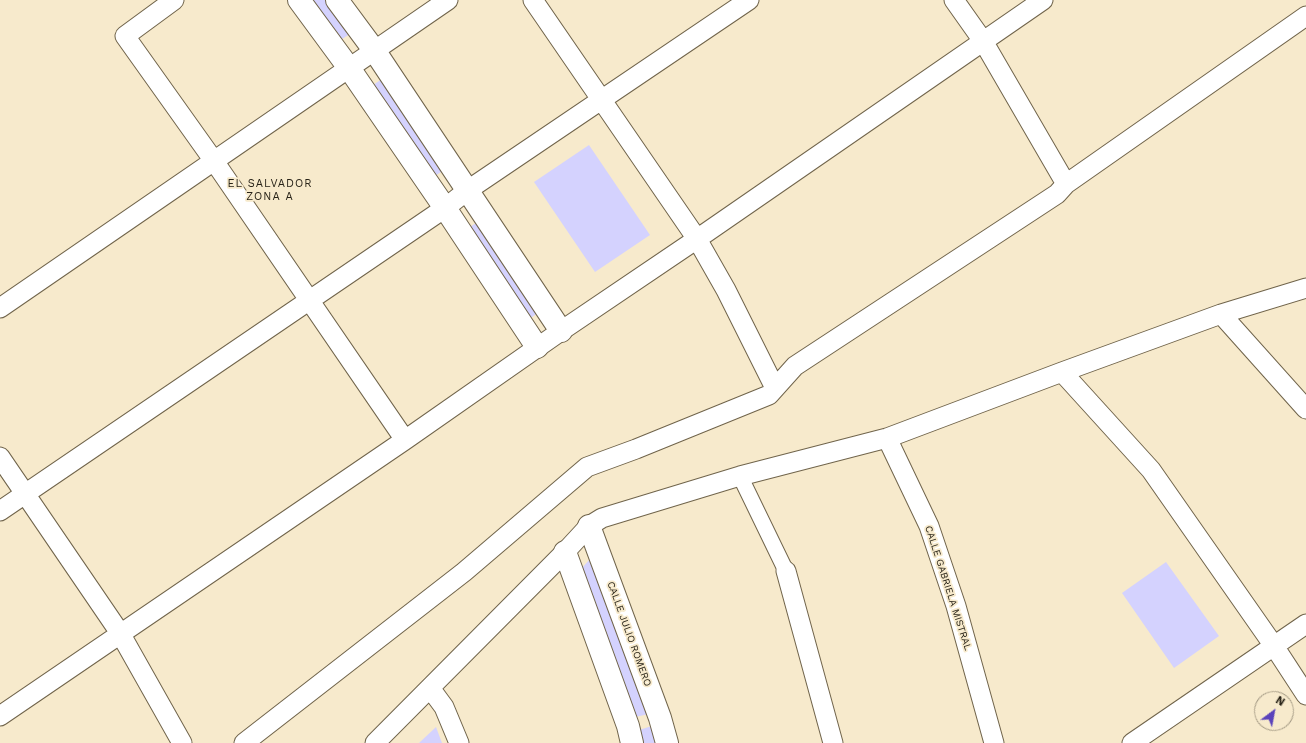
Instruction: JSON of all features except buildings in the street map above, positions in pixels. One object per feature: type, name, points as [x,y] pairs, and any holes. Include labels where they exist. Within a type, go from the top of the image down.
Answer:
[{"type":"street","points":[[174,0],[124,36],[214,161],[405,440]]},
{"type":"street","points":[[299,0],[349,68],[445,208],[537,347]]},
{"type":"street","points":[[337,0],[374,50],[561,331]]},
{"type":"street","points":[[0,308],[448,0]]},
{"type":"street","points":[[533,0],[697,239],[726,290],[775,388]]},
{"type":"street","points":[[0,511],[445,208],[468,190],[749,0]]},
{"type":"street","points":[[954,0],[983,41],[1066,184]]},
{"type":"street","points":[[0,716],[405,440],[537,347],[697,239],[1043,0]]},
{"type":"street","points":[[244,743],[464,572],[587,467],[636,449],[769,395],[795,366],[1056,194],[1066,184],[1306,16]]},
{"type":"street","points":[[375,743],[589,526],[602,518],[740,476],[886,438],[1221,314],[1306,288]]},
{"type":"street","points":[[1221,314],[1306,409]]},
{"type":"street","points":[[1062,372],[1151,470],[1274,646],[1306,695]]},
{"type":"street","name":"CALLE GABRIELA MISTRAL","points":[[886,438],[929,526],[956,606],[994,743]]},
{"type":"street","points":[[0,457],[120,634],[182,743]]},
{"type":"street","points":[[740,476],[786,571],[833,743]]},
{"type":"street","name":"CALLE JULIO ROMERO","points":[[589,526],[660,718],[667,743]]},
{"type":"street","points":[[565,552],[632,743]]},
{"type":"street","points":[[1132,743],[1306,624]]},
{"type":"street","points":[[430,688],[444,707],[459,743]]},
{"type":"shaded area","points":[[313,0],[325,0],[350,34],[342,39]]},
{"type":"shaded area","points":[[382,79],[444,170],[435,176],[373,85]]},
{"type":"shaded area","points":[[589,145],[650,235],[595,272],[534,182]]},
{"type":"shaded area","points":[[479,221],[538,313],[529,319],[470,227]]},
{"type":"shaded area","points":[[591,558],[649,714],[635,717],[610,642],[581,569]]},
{"type":"shaded area","points":[[1166,562],[1219,636],[1174,668],[1122,593]]},
{"type":"shaded area","points":[[652,726],[657,743],[643,743],[639,730]]},
{"type":"shaded area","points":[[436,727],[442,743],[419,743]]},
{"type":"district","name":"EL SALVADOR ZONA A","points":[[270,190]]}]
